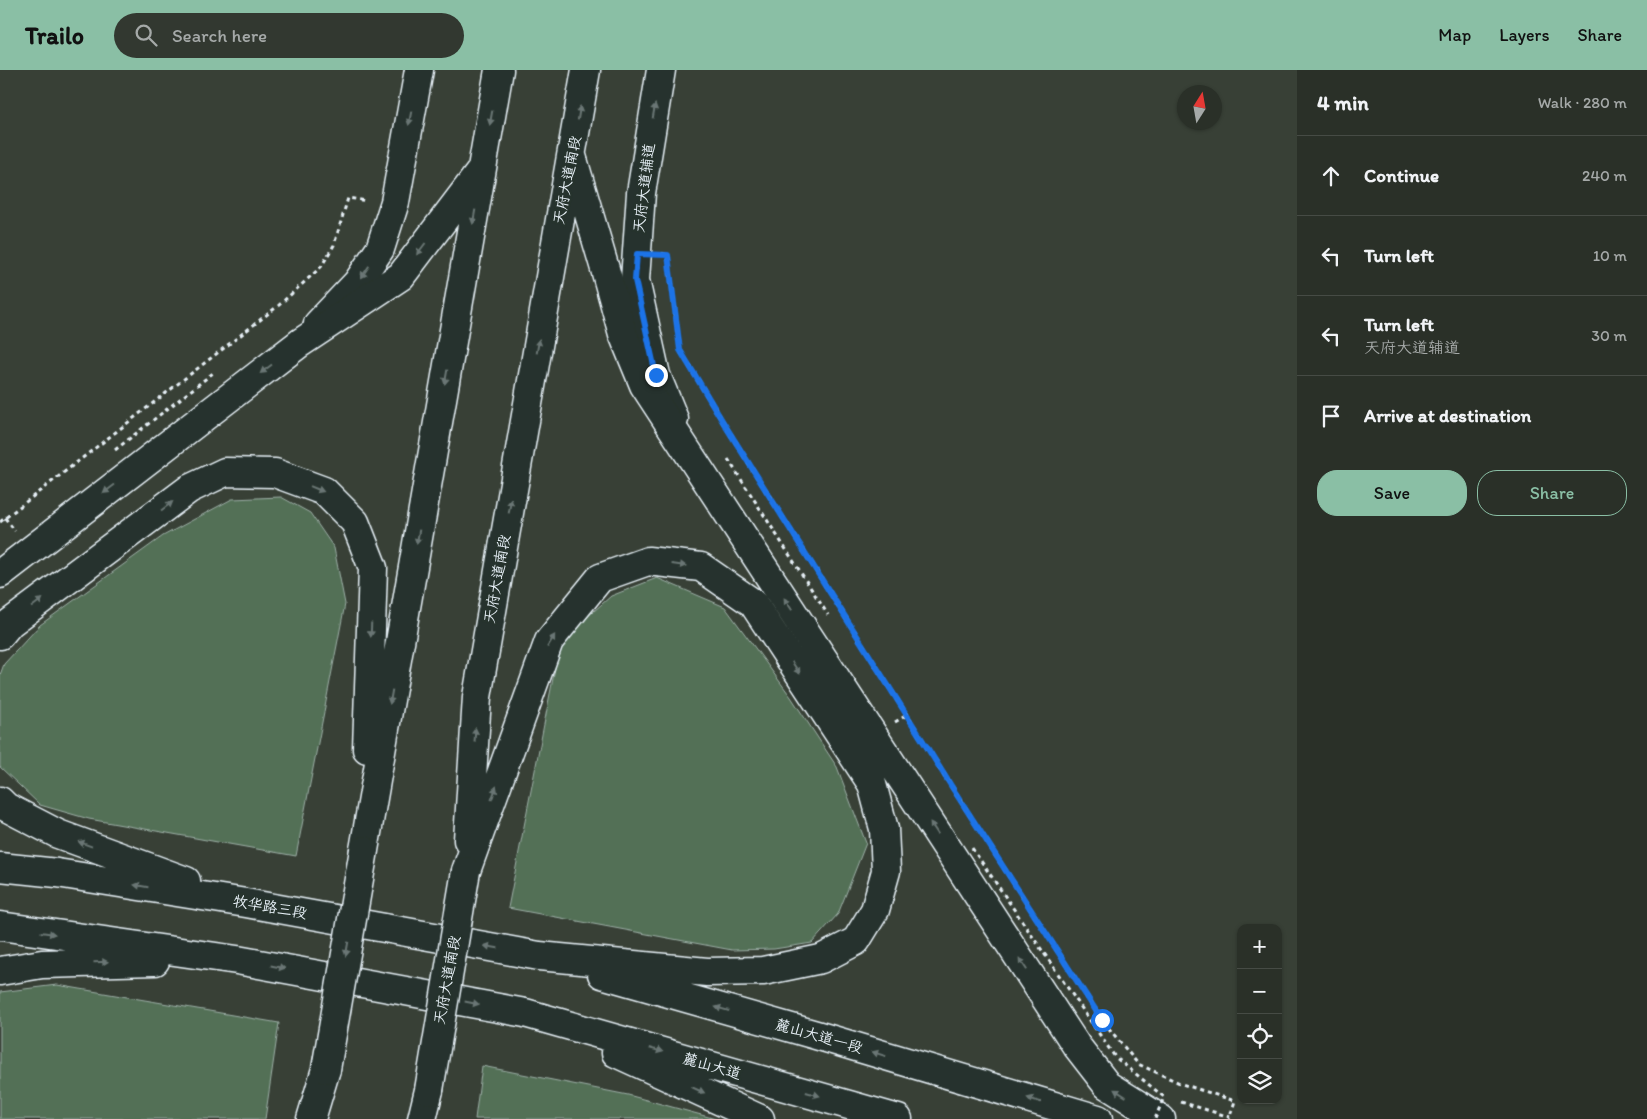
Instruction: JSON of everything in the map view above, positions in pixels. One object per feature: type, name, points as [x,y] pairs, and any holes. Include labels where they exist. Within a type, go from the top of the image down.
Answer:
[{"type":"main road","points":[[300,343],[357,284],[380,249],[395,202],[419,70]]},
{"type":"main road","points":[[320,1119],[326,1069],[500,70]]},
{"type":"main road","name":"天府大道南段","points":[[429,1090],[466,871],[477,697],[586,70]]},
{"type":"main road","name":"天府大道辅道","points":[[661,70],[641,193],[635,280],[656,375],[686,448]]},
{"type":"main road","points":[[572,156],[623,334],[644,385],[1076,1045],[1107,1085],[1162,1108]]},
{"type":"main road","points":[[0,574],[300,343],[401,276],[482,169]]},
{"type":"main road","points":[[0,635],[10,623],[189,489],[225,472],[275,473],[324,492],[355,522],[373,568],[364,850]]},
{"type":"main road","points":[[466,871],[549,641],[600,578],[648,561],[701,567],[753,603],[872,784],[884,829],[886,871],[875,910],[856,941],[821,959],[763,971],[707,972],[538,956]]},
{"type":"main road","points":[[0,801],[6,807],[58,834],[246,902]]},
{"type":"main road","name":"牧华路三段","points":[[0,867],[57,873],[246,902],[538,956]]},
{"type":"main road","points":[[0,926],[236,960],[525,1013],[760,1119]]},
{"type":"main road","name":"麓山大道一段","points":[[538,956],[1098,1119]]},
{"type":"main road","points":[[0,971],[42,964],[236,960]]},
{"type":"main road","name":"麓山大道","points":[[525,1013],[898,1119]]},
{"type":"main road","points":[[312,1119],[326,1069]]},
{"type":"main road","points":[[422,1119],[429,1090]]},
{"type":"main road","points":[[429,1090],[430,1119]]},
{"type":"path","points":[[0,522],[278,306],[321,267],[334,245],[348,198],[395,202]]},
{"type":"path","points":[[364,208],[367,200]]},
{"type":"path","points":[[637,254],[668,255],[680,350],[723,422],[955,792],[1102,1020],[1138,1064],[1182,1084],[1235,1101],[1229,1118],[1162,1108],[1114,1056],[972,848]]},
{"type":"path","points":[[1155,1119],[1162,1108]]},
{"type":"green space","points":[[281,497],[310,513],[334,548],[345,604],[296,856],[89,819],[40,805],[0,767],[0,675],[4,664],[40,625],[163,536],[232,499]]},
{"type":"green space","points":[[657,578],[725,607],[791,697],[837,767],[866,843],[838,914],[812,943],[774,949],[732,950],[508,908],[558,653],[585,619],[611,596]]},
{"type":"green space","points":[[57,985],[279,1023],[265,1119],[0,1119],[0,992]]},
{"type":"green space","points":[[482,1066],[628,1095],[716,1119],[475,1119]]},
{"type":"route","points":[[656,375],[635,280],[637,254],[668,255],[680,350],[723,422],[955,792],[1102,1020]]}]
